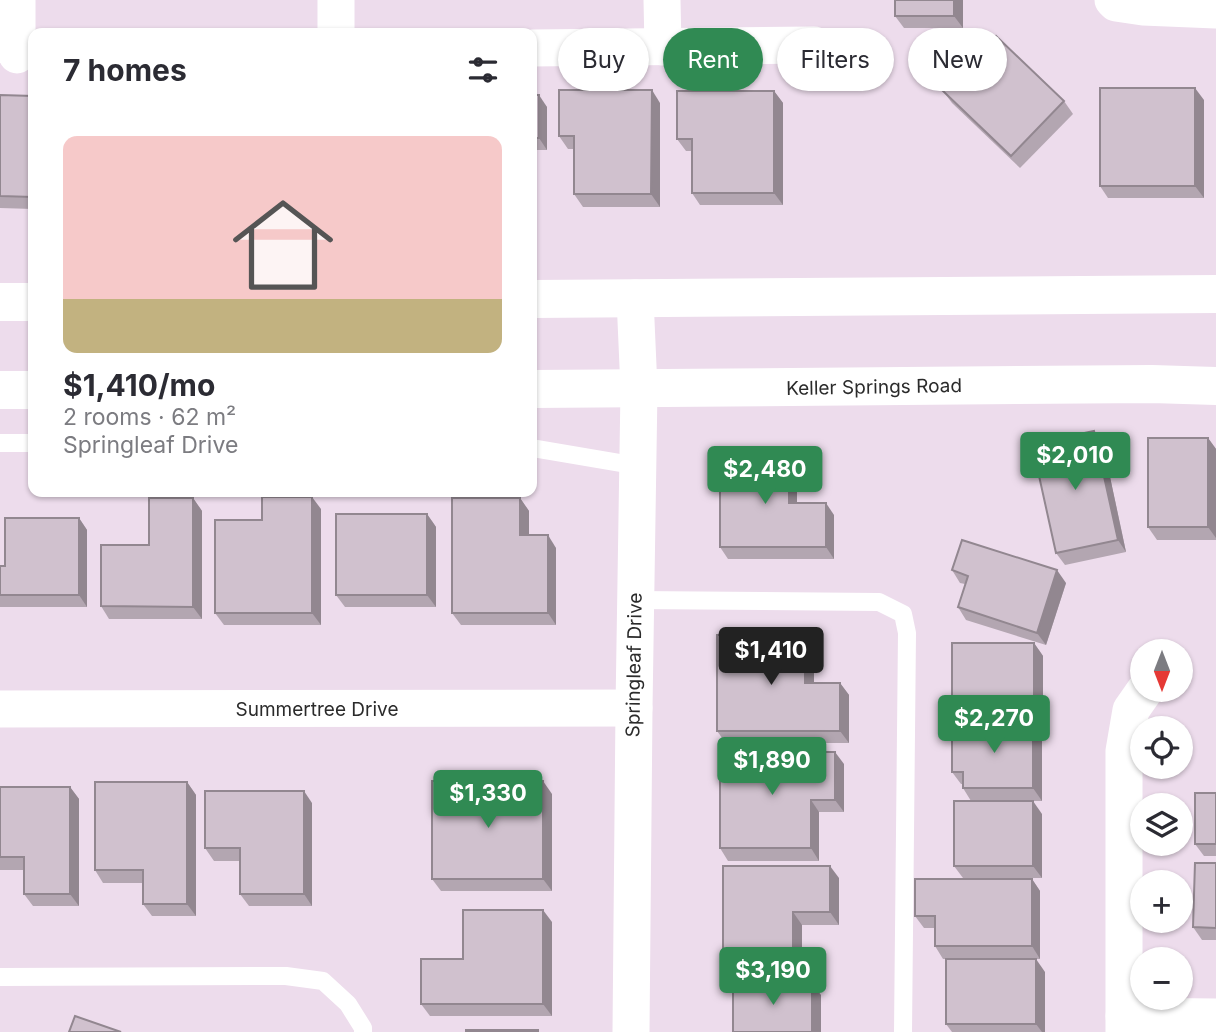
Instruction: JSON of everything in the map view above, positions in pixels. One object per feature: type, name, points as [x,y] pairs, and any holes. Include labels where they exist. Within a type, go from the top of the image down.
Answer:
[{"type":"main road","points":[[537,299],[1216,293]]},
{"type":"main road","points":[[0,302],[28,302]]},
{"type":"main road","name":"Keller Springs Road","points":[[537,389],[1152,384],[1216,386]]},
{"type":"main road","points":[[0,390],[28,390]]},
{"type":"street","points":[[17,0],[17,54]]},
{"type":"street","points":[[336,0],[336,28]]},
{"type":"street","points":[[537,48],[663,47],[662,0]]},
{"type":"street","points":[[1113,0],[1115,3],[1143,7],[1216,10]]},
{"type":"street","name":"Springleaf Drive","points":[[631,1032],[639,389],[635,298]]},
{"type":"street","points":[[1137,702],[1131,710],[1124,751],[1124,1024],[1216,1017]]},
{"type":"street","name":"Summertree Drive","points":[[0,709],[634,708]]},
{"type":"lane","points":[[0,443],[28,443]]},
{"type":"lane","points":[[537,449],[638,466]]},
{"type":"lane","points":[[635,600],[879,602],[903,614],[907,633],[903,1032]]},
{"type":"lane","points":[[0,977],[286,976],[323,982],[348,1004],[363,1032]]},
{"type":"building","points":[[895,0],[954,0],[954,16],[895,16]]},
{"type":"building","points":[[1007,47],[1064,101],[1011,156],[943,91],[1007,91]]},
{"type":"building","points":[[1100,88],[1195,88],[1195,186],[1100,186]]},
{"type":"building","points":[[652,90],[651,194],[574,194],[574,136],[559,136],[559,91]]},
{"type":"building","points":[[677,91],[774,91],[774,193],[692,193],[692,139],[677,139]]},
{"type":"building","points":[[0,95],[28,96],[28,197],[0,196]]},
{"type":"building","points":[[537,95],[539,95],[537,138]]},
{"type":"building","points":[[1094,431],[1118,540],[1056,553],[1032,444]]},
{"type":"building","points":[[1148,438],[1208,438],[1208,527],[1148,527]]},
{"type":"building","points":[[720,455],[789,455],[789,503],[826,503],[826,547],[720,547]]},
{"type":"building","points":[[262,497],[312,497],[312,613],[215,613],[215,520],[262,520]]},
{"type":"building","points":[[149,498],[193,498],[193,607],[101,606],[101,545],[149,545]]},
{"type":"building","points":[[452,498],[520,498],[520,535],[548,535],[548,613],[452,613]]},
{"type":"building","points":[[336,514],[427,514],[427,595],[336,595]]},
{"type":"building","points":[[5,518],[79,518],[79,595],[0,595],[0,566],[5,566]]},
{"type":"building","points":[[962,540],[1057,570],[1037,633],[958,607],[968,576],[952,570]]},
{"type":"building","points":[[717,635],[805,635],[805,683],[840,683],[840,731],[717,731]]},
{"type":"building","points":[[952,643],[1034,643],[1034,706],[952,706]]},
{"type":"building","points":[[952,723],[1033,723],[1033,788],[963,788],[963,772],[952,772]]},
{"type":"building","points":[[720,752],[835,752],[835,800],[811,800],[811,848],[720,848]]},
{"type":"building","points":[[432,781],[543,781],[543,879],[432,879]]},
{"type":"building","points":[[95,782],[187,782],[187,904],[143,904],[143,870],[95,870]]},
{"type":"building","points":[[0,787],[70,787],[70,894],[24,894],[24,857],[0,857]]},
{"type":"building","points":[[205,791],[304,791],[304,894],[240,894],[240,848],[205,848]]},
{"type":"building","points":[[1195,793],[1216,793],[1216,844],[1195,844]]},
{"type":"building","points":[[954,801],[1033,801],[1033,866],[954,866]]},
{"type":"building","points":[[1195,863],[1216,863],[1216,928],[1193,927]]},
{"type":"building","points":[[723,866],[830,866],[830,912],[793,912],[793,961],[723,961]]},
{"type":"building","points":[[915,879],[1032,879],[1032,946],[935,946],[935,916],[915,916]]},
{"type":"building","points":[[463,910],[543,910],[543,1004],[421,1004],[421,959],[463,959]]},
{"type":"building","points":[[946,959],[1036,959],[1036,1024],[946,1024]]},
{"type":"building","points":[[733,983],[812,983],[812,1032],[733,1032]]},
{"type":"building","points":[[75,1016],[121,1032],[69,1032]]},
{"type":"building","points":[[538,1030],[538,1032],[466,1032]]}]
